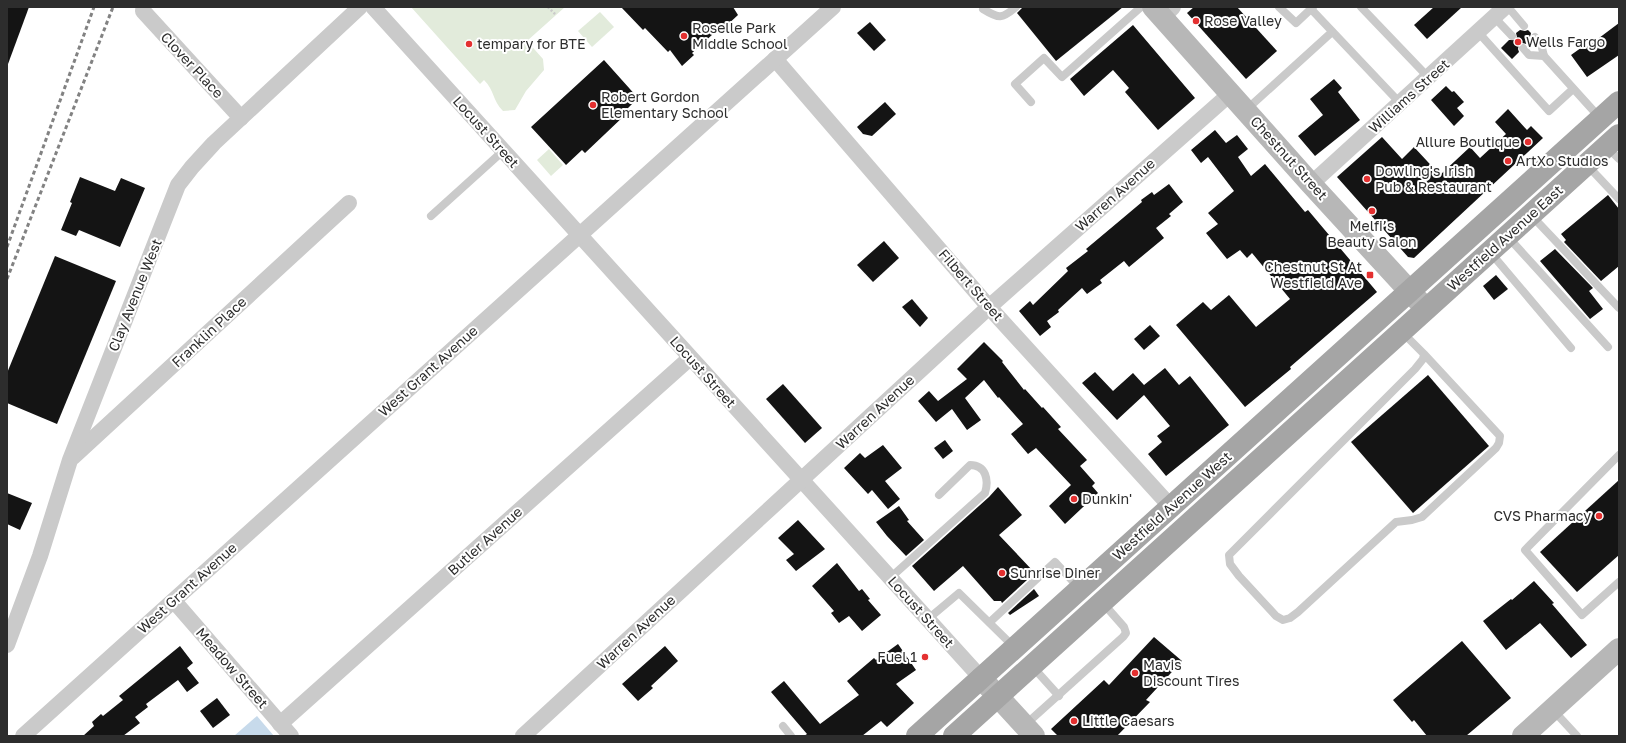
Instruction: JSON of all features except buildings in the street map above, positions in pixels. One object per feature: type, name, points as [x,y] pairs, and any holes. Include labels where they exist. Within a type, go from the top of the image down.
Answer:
[{"type":"main road","name":"Westfield Avenue East","points":[[1410,291],[1619,102]]},
{"type":"main road","name":"Westfield Avenue East","points":[[1426,309],[1586,164],[1615,147]]},
{"type":"main road","name":"Westfield Avenue West","points":[[917,736],[1410,291]]},
{"type":"main road","name":"Westfield Avenue West","points":[[954,736],[1426,309]]},
{"type":"street","name":"Clay Avenue West","points":[[7,645],[40,556],[70,460],[178,185],[214,143],[360,7]]},
{"type":"street","name":"Locust Street","points":[[373,7],[1029,731]]},
{"type":"street","name":"West Grant Avenue","points":[[23,736],[775,59],[828,8]]},
{"type":"street","name":"Williams Street","points":[[1311,184],[1502,10]]},
{"type":"street","name":"Clover Place","points":[[143,11],[241,118]]},
{"type":"street","name":"Chestnut Street","points":[[1163,11],[1230,93],[1426,309]]},
{"type":"street","name":"Filbert Street","points":[[775,59],[989,307],[1172,506]]},
{"type":"street","name":"Warren Avenue","points":[[523,736],[989,307],[1230,93]]},
{"type":"street","name":"Franklin Place","points":[[70,460],[349,203]]},
{"type":"street","name":"Butler Avenue","points":[[280,724],[690,358]]},
{"type":"street","name":"Meadow Street","points":[[174,601],[291,736]]},
{"type":"street","points":[[1523,736],[1618,652]]},
{"type":"lane","points":[[983,9],[991,14],[1005,16],[1016,7]]},
{"type":"lane","points":[[1031,102],[1015,84],[1044,58],[1062,77],[1140,7]]},
{"type":"lane","points":[[1279,7],[1296,23],[1312,8],[1332,32],[1400,103]]},
{"type":"lane","points":[[1361,7],[1429,78]]},
{"type":"lane","points":[[1502,10],[1524,26]]},
{"type":"lane","points":[[1502,10],[1512,36]]},
{"type":"lane","points":[[1246,110],[1332,32]]},
{"type":"lane","points":[[1478,32],[1549,111],[1573,89]]},
{"type":"lane","points":[[1535,37],[1541,44],[1544,56],[1601,119]]},
{"type":"lane","points":[[1523,48],[1529,55],[1544,56]]},
{"type":"lane","points":[[431,216],[503,150]]},
{"type":"lane","points":[[1586,164],[1619,199]]},
{"type":"lane","points":[[1531,214],[1619,308]]},
{"type":"lane","points":[[1507,236],[1608,347]]},
{"type":"lane","points":[[1490,252],[1571,348]]},
{"type":"lane","points":[[1402,331],[1424,354],[1500,436],[1499,444],[1422,517],[1396,522],[1298,612],[1290,618],[1283,620],[1276,616],[1238,576],[1230,564],[1229,555],[1415,369],[1423,359],[1424,354]]},
{"type":"lane","points":[[1619,455],[1524,550],[1582,615],[1619,582]]},
{"type":"lane","points":[[890,578],[985,493],[987,487],[986,475],[982,468],[977,465],[970,465],[939,494]]},
{"type":"lane","points":[[990,622],[1055,562],[1080,589]]},
{"type":"lane","points":[[928,619],[959,593],[1015,648]]},
{"type":"lane","points":[[1029,731],[1045,708],[1126,633],[1124,627],[1102,602]]},
{"type":"lane","points":[[1032,666],[1059,696]]},
{"type":"lane","points":[[1552,710],[1577,736]]},
{"type":"lane","points":[[783,726],[791,736]]},
{"type":"path","points":[[548,7],[556,15]]},
{"type":"green space","points":[[411,7],[565,7],[527,41],[543,59],[544,70],[526,91],[515,110],[503,111],[499,107],[488,84],[484,80],[480,84]]},
{"type":"green space","points":[[600,12],[614,27],[592,47],[578,31]]},
{"type":"green space","points":[[549,149],[563,165],[551,176],[537,160]]},
{"type":"water","points":[[257,716],[274,736],[234,736]]},
{"type":"railway","points":[[7,247],[94,7]]},
{"type":"railway","points":[[7,279],[113,7]]},
{"type":"place","name":"Rose Valley","points":[[1196,21]]},
{"type":"place","name":"Roselle Park Middle School","points":[[684,36]]},
{"type":"place","name":"Wells Fargo","points":[[1518,42]]},
{"type":"place","name":"tempary for BTE","points":[[469,44]]},
{"type":"place","name":"Robert Gordon Elementary School","points":[[593,105]]},
{"type":"place","name":"Allure Boutique","points":[[1528,142]]},
{"type":"place","name":"ArtXo Studios","points":[[1508,161]]},
{"type":"place","name":"Dowling's Irish Pub & Restaurant","points":[[1367,179]]},
{"type":"place","name":"Melfi’s Beauty Salon","points":[[1372,211]]},
{"type":"place","name":"Chestnut St At Westfield Ave","points":[[1370,275]]},
{"type":"place","name":"Dunkin'","points":[[1074,499]]},
{"type":"place","name":"CVS Pharmacy","points":[[1599,516]]},
{"type":"place","name":"Sunrise Diner","points":[[1002,573]]},
{"type":"place","name":"Fuel 1","points":[[925,657]]},
{"type":"place","name":"Mavis Discount Tires","points":[[1135,673]]},
{"type":"place","name":"Little Caesars","points":[[1074,721]]}]
